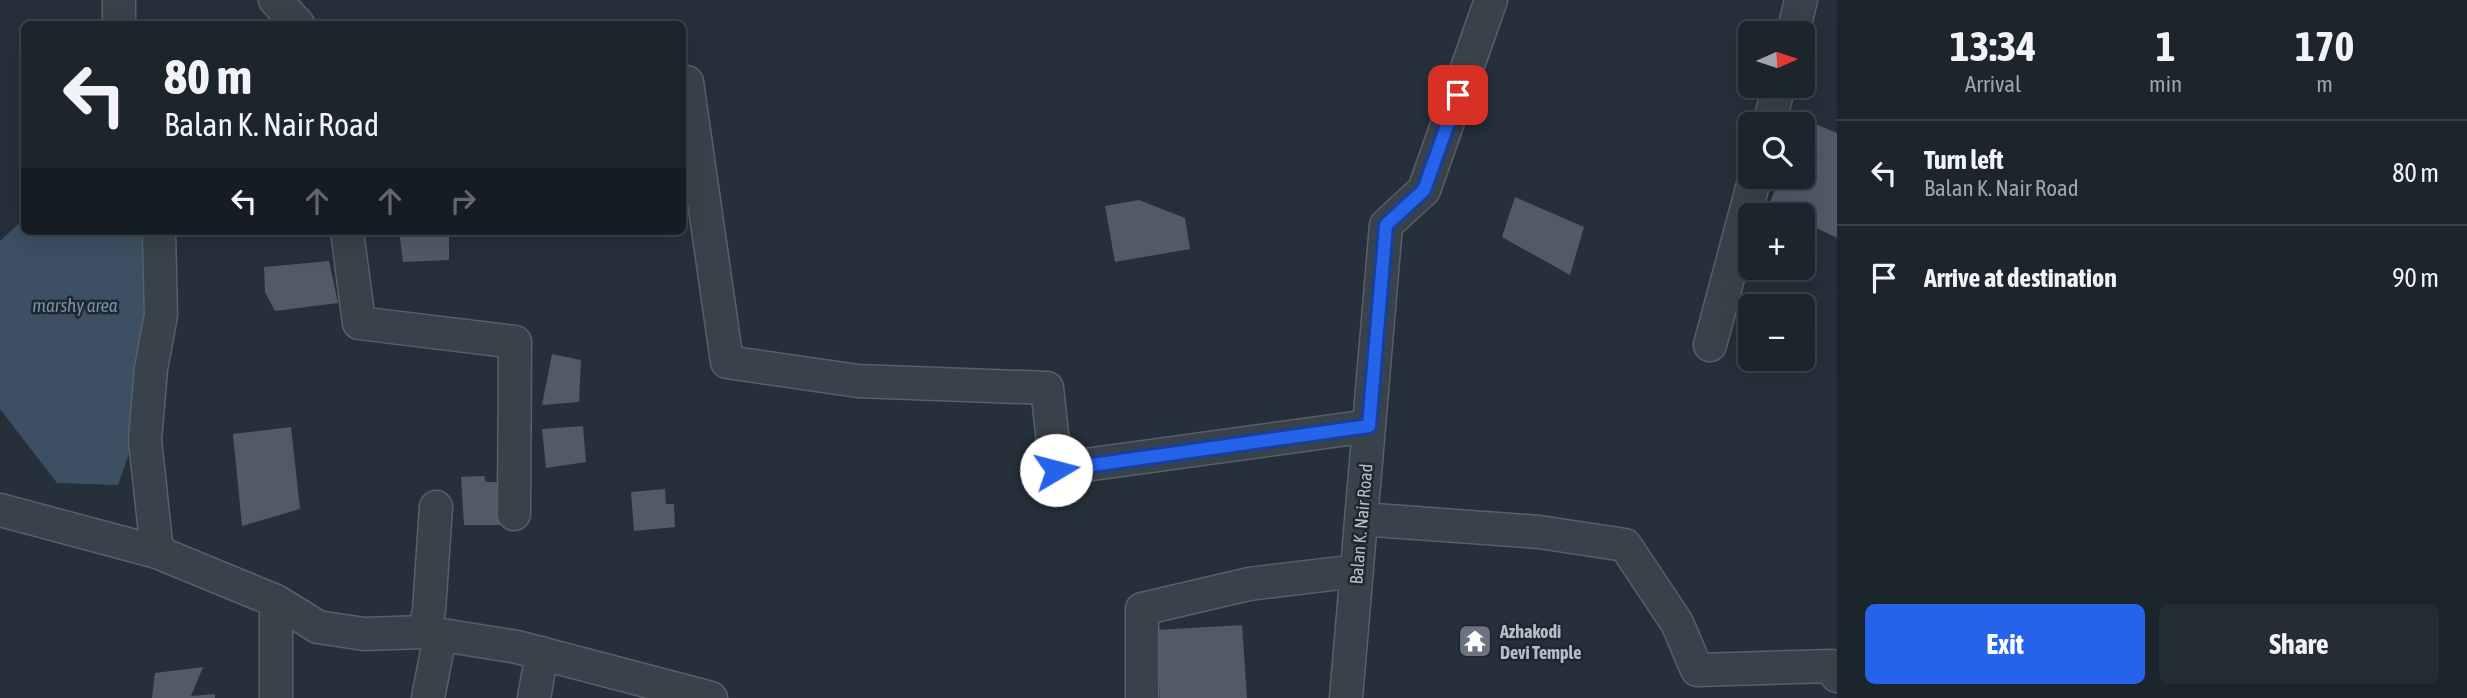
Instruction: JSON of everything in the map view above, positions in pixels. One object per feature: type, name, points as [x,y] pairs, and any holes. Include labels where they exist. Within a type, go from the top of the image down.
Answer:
[{"type":"street","points":[[119,0],[119,21]]},
{"type":"street","points":[[275,0],[295,21]]},
{"type":"street","name":"Balan K. Nair Road","points":[[1346,698],[1386,225],[1424,190],[1491,0]]},
{"type":"street","points":[[1796,21],[1801,0]]},
{"type":"street","points":[[687,82],[727,362],[858,381],[1047,388],[1056,470],[1369,426]]},
{"type":"street","points":[[1710,345],[1752,189]]},
{"type":"street","points":[[157,552],[145,440],[151,369],[161,315],[159,235]]},
{"type":"street","points":[[348,235],[359,323],[515,342],[514,514]]},
{"type":"street","points":[[428,698],[432,634],[429,611],[436,507]]},
{"type":"street","points":[[0,510],[157,552],[276,601],[318,627],[364,634],[432,634],[542,653],[710,698]]},
{"type":"street","points":[[1361,519],[1539,533],[1625,545],[1677,623],[1697,670],[1832,666],[1837,676]]},
{"type":"street","points":[[1142,698],[1142,609],[1249,584],[1357,571]]},
{"type":"street","points":[[275,698],[276,601]]},
{"type":"street","points":[[534,698],[542,653]]},
{"type":"water","name":"marshy area","points":[[21,222],[21,235],[147,235],[151,289],[137,431],[118,485],[57,483],[0,409],[0,241]]},
{"type":"building","points":[[1815,124],[1837,133],[1837,238],[1815,227],[1815,203],[1770,203],[1775,189],[1815,189]]},
{"type":"building","points":[[1515,197],[1584,227],[1570,275],[1502,237]]},
{"type":"building","points":[[1139,200],[1185,218],[1190,249],[1115,262],[1105,206]]},
{"type":"building","points":[[400,235],[449,235],[449,260],[403,262]]},
{"type":"building","points":[[329,261],[338,303],[275,311],[265,292],[264,267]]},
{"type":"building","points":[[552,354],[581,360],[579,402],[542,405]]},
{"type":"building","points":[[583,426],[586,462],[546,468],[542,429]]},
{"type":"building","points":[[291,427],[300,509],[242,526],[233,434]]},
{"type":"building","points":[[484,476],[486,482],[498,482],[500,525],[464,525],[461,477]]},
{"type":"building","points":[[665,489],[666,504],[674,504],[675,527],[634,531],[631,492]]},
{"type":"building","points":[[1242,625],[1247,698],[1160,698],[1156,630]]},
{"type":"building","points":[[203,667],[191,696],[215,694],[215,698],[152,698],[155,673]]},
{"type":"place","name":"Azhakodi Devi Temple","points":[[1475,641]]},
{"type":"route","points":[[1056,470],[1369,426],[1386,225],[1424,190],[1458,95]]}]
